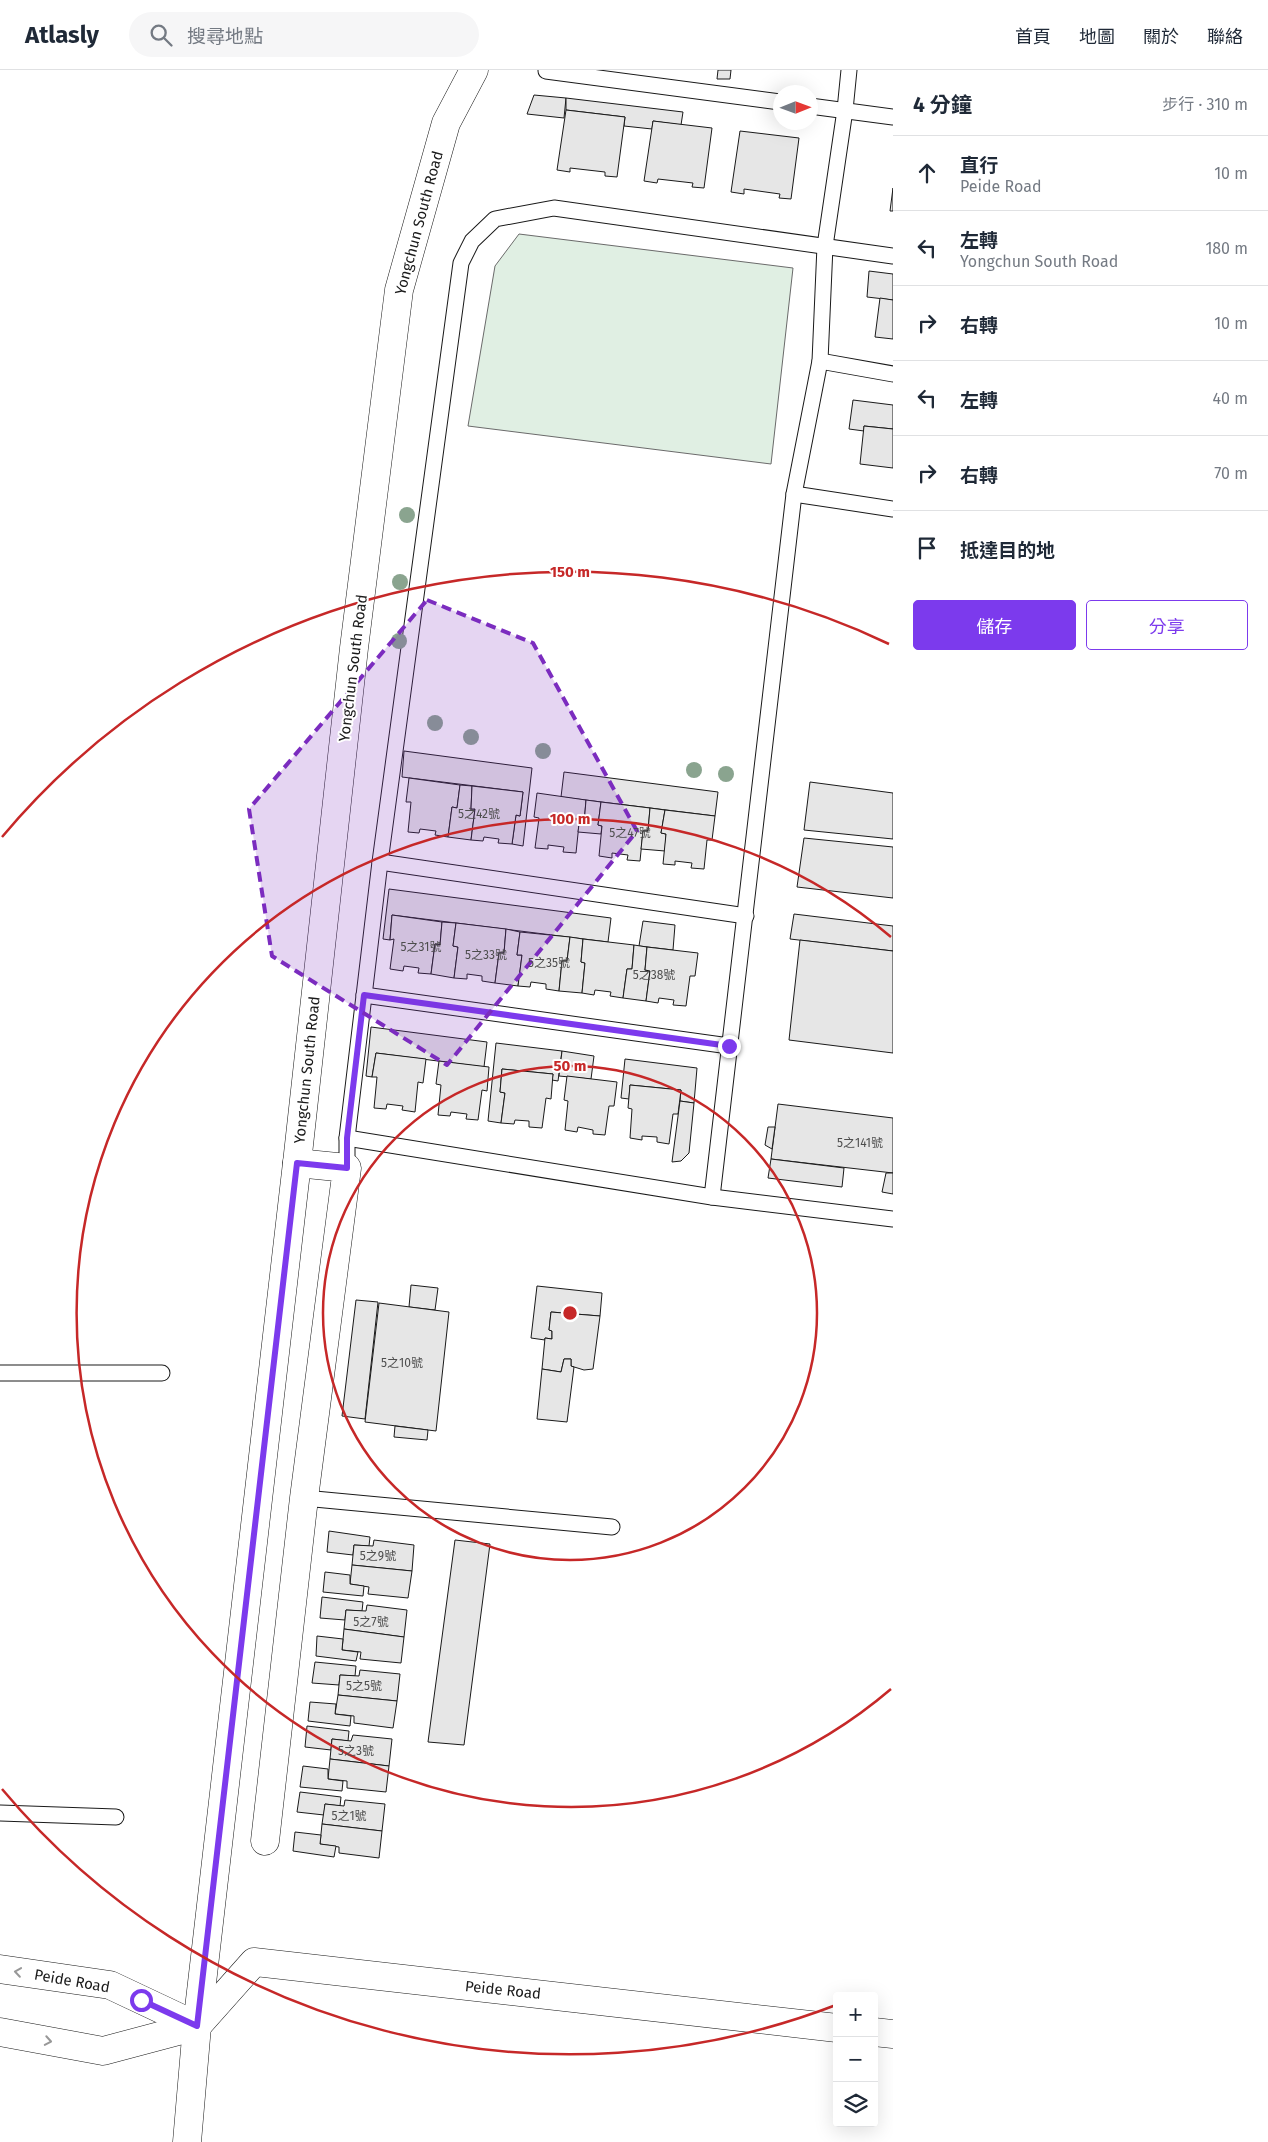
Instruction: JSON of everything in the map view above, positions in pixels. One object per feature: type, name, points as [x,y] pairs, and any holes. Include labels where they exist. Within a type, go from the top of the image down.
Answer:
[{"type":"street","name":"Yongchun South Road","points":[[187,2142],[197,2026],[356,638],[399,290],[446,123],[474,70]]},
{"type":"street","points":[[265,1841],[304,1498],[347,1168],[297,1163]]},
{"type":"street","name":"Peide Road","points":[[0,1969],[110,1985],[197,2026],[254,1962],[833,2028]]},
{"type":"street","points":[[0,2032],[103,2051],[197,2026]]},
{"type":"street","points":[[878,2032],[893,2034]]},
{"type":"lane","points":[[712,1197],[794,494],[820,361],[825,246],[849,70]]},
{"type":"lane","points":[[546,71],[773,101]]},
{"type":"lane","points":[[818,107],[893,117]]},
{"type":"lane","points":[[347,1168],[347,1138],[380,862],[461,263],[472,241],[495,219],[554,208],[893,256]]},
{"type":"lane","points":[[820,361],[893,374]]},
{"type":"lane","points":[[794,494],[893,509]]},
{"type":"lane","points":[[380,862],[746,916]]},
{"type":"lane","points":[[364,995],[729,1046]]},
{"type":"lane","points":[[347,1138],[712,1197],[893,1219]]},
{"type":"lane","points":[[0,1374],[162,1373]]},
{"type":"lane","points":[[304,1498],[612,1526]]},
{"type":"lane","points":[[0,1813],[116,1817]]},
{"type":"highlighted area","points":[[427,600],[533,643],[637,831],[447,1065],[272,956],[249,809]]},
{"type":"green space","points":[[519,234],[793,268],[771,464],[468,426],[495,266]]},
{"type":"building","points":[[718,70],[731,70],[730,79],[717,79]]},
{"type":"building","points":[[534,95],[566,98],[564,118],[527,114]]},
{"type":"building","points":[[566,98],[683,112],[681,125],[653,121],[652,129],[624,126],[625,117],[566,110]]},
{"type":"building","points":[[566,110],[625,117],[617,177],[605,176],[605,172],[570,168],[570,172],[557,170]]},
{"type":"building","points":[[653,121],[712,128],[704,188],[692,187],[693,183],[658,179],[657,183],[644,181]]},
{"type":"building","points":[[740,131],[799,138],[791,199],[779,198],[780,194],[744,189],[744,194],[731,192]]},
{"type":"building","points":[[893,188],[893,211],[890,211]]},
{"type":"building","points":[[869,271],[893,274],[893,300],[867,297]]},
{"type":"building","points":[[880,298],[893,300],[893,339],[875,337]]},
{"type":"building","points":[[853,400],[893,405],[893,429],[864,426],[864,431],[849,429]]},
{"type":"building","points":[[864,426],[893,429],[893,468],[860,464]]},
{"type":"building","points":[[404,751],[532,768],[523,846],[512,844],[516,815],[520,816],[523,792],[402,777]]},
{"type":"building","points":[[564,772],[718,792],[715,816],[561,797]]},
{"type":"building","points":[[409,778],[460,785],[457,808],[452,807],[448,837],[435,835],[436,831],[420,829],[419,833],[408,832],[411,802],[406,802]]},
{"type":"building","points":[[810,782],[893,793],[893,839],[804,830]]},
{"type":"building","points":[[460,785],[472,786],[471,809],[475,809],[471,840],[448,837],[452,807],[457,808]]},
{"type":"building","points":[[472,786],[523,792],[520,816],[516,815],[512,844],[498,843],[499,839],[484,837],[483,841],[471,840],[475,809],[471,809]]},
{"type":"building","points":[[537,793],[586,800],[584,824],[579,824],[576,853],[563,852],[564,847],[548,845],[548,849],[535,848],[539,818],[534,817]]},
{"type":"building","points":[[586,800],[601,802],[598,825],[602,826],[601,834],[578,832],[579,824],[584,824]]},
{"type":"building","points":[[601,802],[650,808],[648,831],[643,831],[640,861],[627,860],[628,855],[612,853],[612,858],[599,856],[602,826],[598,825]]},
{"type":"building","points":[[650,808],[665,810],[661,833],[666,834],[665,851],[641,849],[643,831],[648,831]]},
{"type":"building","points":[[665,810],[715,816],[712,840],[707,840],[704,869],[691,868],[692,863],[675,861],[675,865],[663,864],[666,834],[661,833]]},
{"type":"building","points":[[804,838],[893,847],[893,898],[797,887]]},
{"type":"building","points":[[389,889],[611,918],[608,942],[392,915],[390,940],[383,939]]},
{"type":"building","points":[[794,914],[893,926],[893,951],[790,939]]},
{"type":"building","points":[[392,915],[442,922],[440,945],[435,944],[431,974],[418,973],[419,968],[404,966],[403,971],[390,969],[394,939],[390,940]]},
{"type":"building","points":[[643,921],[675,925],[673,950],[639,946]]},
{"type":"building","points":[[442,922],[456,923],[453,946],[458,947],[454,978],[431,974],[435,944],[440,945]]},
{"type":"building","points":[[456,923],[506,929],[504,953],[499,953],[495,983],[482,981],[482,976],[467,974],[467,979],[454,978],[458,947],[453,946]]},
{"type":"building","points":[[506,929],[520,932],[517,955],[522,955],[518,986],[495,983],[499,953],[504,953]]},
{"type":"building","points":[[520,932],[570,937],[567,961],[562,961],[559,991],[546,989],[546,984],[531,982],[530,987],[518,986],[522,955],[517,955]]},
{"type":"building","points":[[570,937],[583,939],[581,962],[585,963],[582,993],[559,991],[562,961],[567,961]]},
{"type":"building","points":[[583,939],[634,945],[632,969],[627,969],[623,998],[610,996],[611,992],[595,990],[594,995],[582,993],[585,963],[581,962]]},
{"type":"building","points":[[800,940],[893,951],[893,1053],[789,1040]]},
{"type":"building","points":[[634,945],[647,947],[645,970],[650,971],[646,1001],[623,998],[627,969],[632,969]]},
{"type":"building","points":[[647,947],[698,953],[695,976],[690,976],[686,1006],[673,1005],[674,1000],[659,998],[658,1003],[646,1001],[650,971],[645,970]]},
{"type":"building","points":[[371,1027],[487,1042],[484,1067],[376,1053],[372,1077],[366,1076]]},
{"type":"building","points":[[496,1043],[562,1051],[558,1081],[552,1080],[553,1074],[502,1069],[500,1092],[505,1093],[501,1123],[488,1121]]},
{"type":"building","points":[[562,1051],[594,1056],[591,1079],[559,1076]]},
{"type":"building","points":[[376,1053],[426,1059],[423,1083],[418,1082],[415,1112],[402,1110],[403,1106],[387,1104],[386,1109],[374,1108],[377,1077],[372,1077]]},
{"type":"building","points":[[625,1059],[697,1068],[694,1103],[680,1101],[681,1090],[630,1085],[629,1099],[621,1098]]},
{"type":"building","points":[[439,1061],[489,1067],[487,1091],[482,1090],[478,1120],[466,1119],[467,1114],[451,1112],[450,1116],[438,1115],[441,1085],[436,1084]]},
{"type":"building","points":[[502,1069],[553,1074],[551,1099],[546,1098],[542,1128],[529,1127],[529,1121],[515,1120],[514,1124],[501,1123],[505,1093],[500,1092]]},
{"type":"building","points":[[567,1076],[617,1082],[614,1106],[609,1106],[605,1135],[593,1134],[593,1130],[578,1127],[577,1132],[565,1130],[568,1101],[564,1100]]},
{"type":"building","points":[[630,1085],[681,1090],[678,1114],[673,1114],[669,1144],[657,1142],[657,1137],[642,1136],[642,1140],[630,1138],[632,1109],[628,1108]]},
{"type":"building","points":[[680,1101],[694,1103],[689,1153],[681,1161],[672,1162]]},
{"type":"building","points":[[778,1104],[893,1118],[893,1173],[771,1159]]},
{"type":"building","points":[[768,1127],[775,1127],[772,1149],[765,1145]]},
{"type":"building","points":[[771,1159],[844,1168],[842,1187],[768,1178]]},
{"type":"building","points":[[886,1173],[893,1173],[893,1194],[882,1192]]},
{"type":"building","points":[[411,1285],[438,1288],[435,1310],[409,1307]]},
{"type":"building","points":[[537,1286],[602,1293],[600,1316],[551,1312],[549,1330],[552,1331],[552,1339],[531,1338]]},
{"type":"building","points":[[356,1300],[378,1302],[365,1419],[342,1416]]},
{"type":"building","points":[[379,1303],[449,1312],[436,1431],[365,1422]]},
{"type":"building","points":[[551,1312],[600,1316],[593,1369],[584,1370],[571,1366],[571,1359],[564,1359],[561,1372],[542,1369],[545,1338],[552,1339],[552,1331],[549,1330]]},
{"type":"building","points":[[564,1359],[571,1359],[571,1366],[574,1367],[567,1422],[537,1419],[542,1369],[561,1372]]},
{"type":"building","points":[[395,1426],[428,1430],[427,1440],[394,1437]]},
{"type":"building","points":[[329,1531],[370,1537],[369,1546],[354,1545],[353,1555],[327,1552]]},
{"type":"building","points":[[374,1540],[414,1545],[412,1571],[352,1565],[354,1545],[373,1546]]},
{"type":"building","points":[[455,1540],[490,1544],[464,1745],[428,1742]]},
{"type":"building","points":[[352,1565],[412,1571],[408,1598],[368,1594],[369,1587],[350,1584]]},
{"type":"building","points":[[325,1572],[350,1575],[350,1584],[364,1586],[363,1596],[323,1592]]},
{"type":"building","points":[[322,1597],[363,1602],[362,1611],[346,1610],[345,1620],[320,1618]]},
{"type":"building","points":[[367,1605],[407,1610],[404,1637],[344,1629],[346,1610],[366,1611]]},
{"type":"building","points":[[344,1629],[404,1637],[401,1663],[360,1659],[361,1652],[342,1650]]},
{"type":"building","points":[[317,1636],[343,1639],[342,1650],[358,1652],[356,1661],[316,1656]]},
{"type":"building","points":[[315,1662],[356,1666],[355,1676],[340,1675],[339,1685],[312,1683]]},
{"type":"building","points":[[360,1670],[400,1674],[397,1701],[338,1695],[340,1675],[359,1676]]},
{"type":"building","points":[[338,1695],[397,1701],[393,1728],[354,1723],[354,1716],[335,1714]]},
{"type":"building","points":[[310,1702],[336,1704],[335,1714],[351,1716],[350,1726],[308,1721]]},
{"type":"building","points":[[307,1726],[349,1731],[348,1741],[332,1739],[331,1750],[305,1747]]},
{"type":"building","points":[[353,1735],[392,1739],[389,1766],[330,1759],[332,1739],[351,1741]]},
{"type":"building","points":[[330,1759],[389,1766],[386,1792],[347,1788],[347,1781],[328,1779]]},
{"type":"building","points":[[303,1766],[328,1769],[328,1779],[343,1781],[342,1791],[300,1787]]},
{"type":"building","points":[[300,1792],[341,1797],[340,1806],[325,1804],[324,1815],[297,1812]]},
{"type":"building","points":[[345,1800],[385,1804],[382,1831],[322,1824],[325,1804],[344,1806]]},
{"type":"building","points":[[322,1824],[382,1831],[379,1858],[339,1853],[339,1847],[320,1844]]},
{"type":"building","points":[[295,1832],[321,1835],[320,1844],[336,1846],[334,1857],[293,1851]]},
{"type":"route","points":[[141,2000],[197,2026],[297,1163],[347,1168],[347,1138],[364,995],[729,1046]]}]
